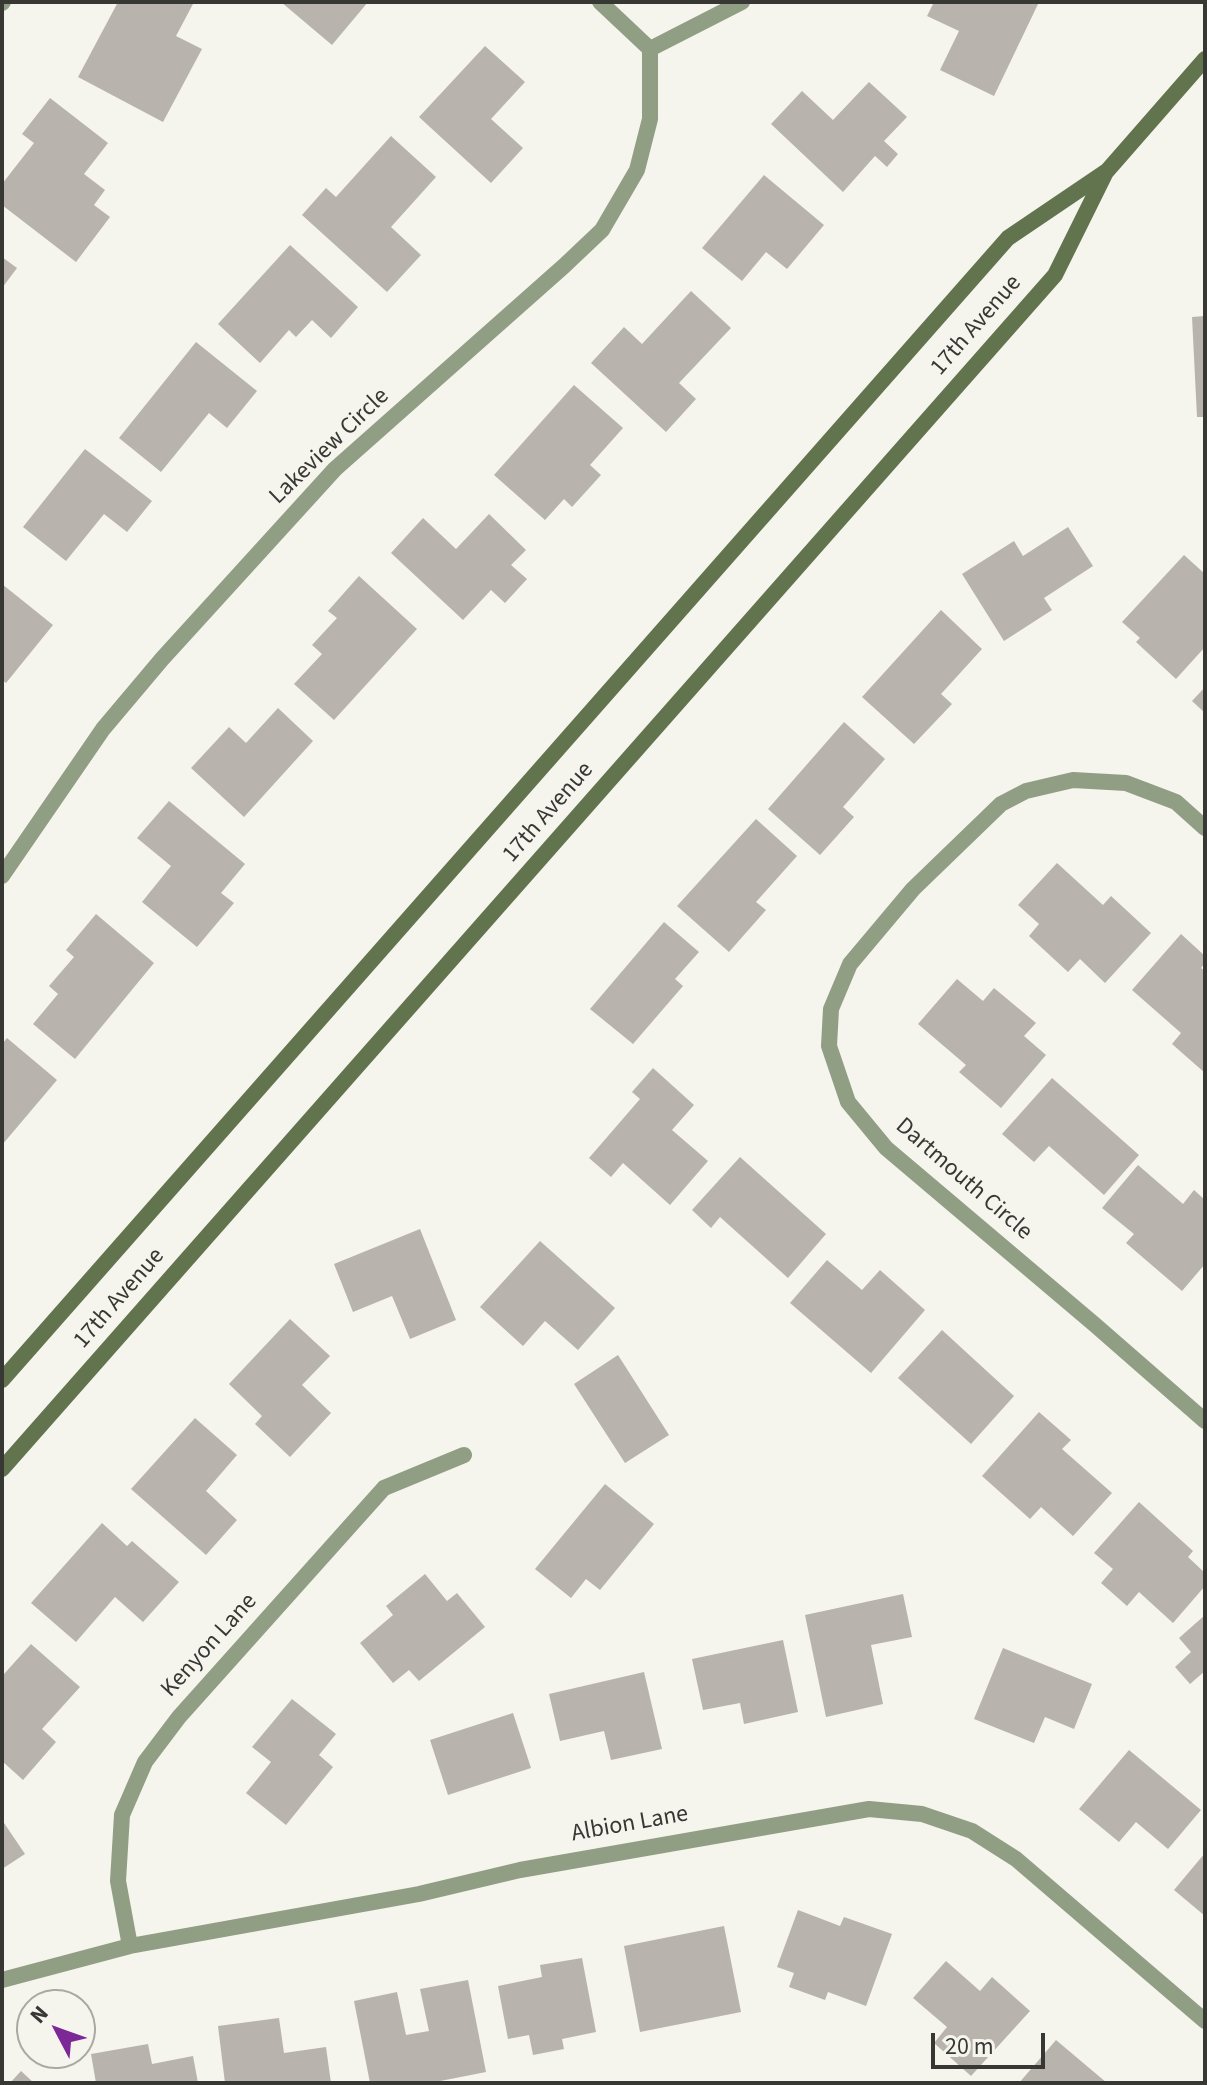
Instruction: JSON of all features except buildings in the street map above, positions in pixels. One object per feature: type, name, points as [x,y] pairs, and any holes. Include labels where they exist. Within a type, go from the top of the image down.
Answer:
[{"type":"main road","name":"17th Avenue","points":[[2,1469],[1055,275],[1107,171],[1205,59]]},
{"type":"main road","name":"17th Avenue","points":[[2,1380],[1008,238],[1107,171]]},
{"type":"street","points":[[600,2],[650,49],[742,2]]},
{"type":"street","name":"Lakeview Circle","points":[[2,876],[103,729],[162,659],[335,469],[602,230],[637,170],[650,119],[650,49]]},
{"type":"street","name":"Dartmouth Circle","points":[[1205,828],[1176,802],[1126,783],[1073,780],[1026,791],[1001,804],[913,889],[850,964],[831,1009],[829,1046],[848,1102],[886,1148],[1205,1421]]},
{"type":"street","name":"Kenyon Lane","points":[[130,1946],[118,1881],[122,1815],[145,1762],[179,1717],[384,1488],[464,1455]]},
{"type":"street","name":"Albion Lane","points":[[2,1980],[130,1946],[419,1894],[520,1870],[869,1809],[922,1814],[972,1831],[1016,1859],[1205,2021]]}]
